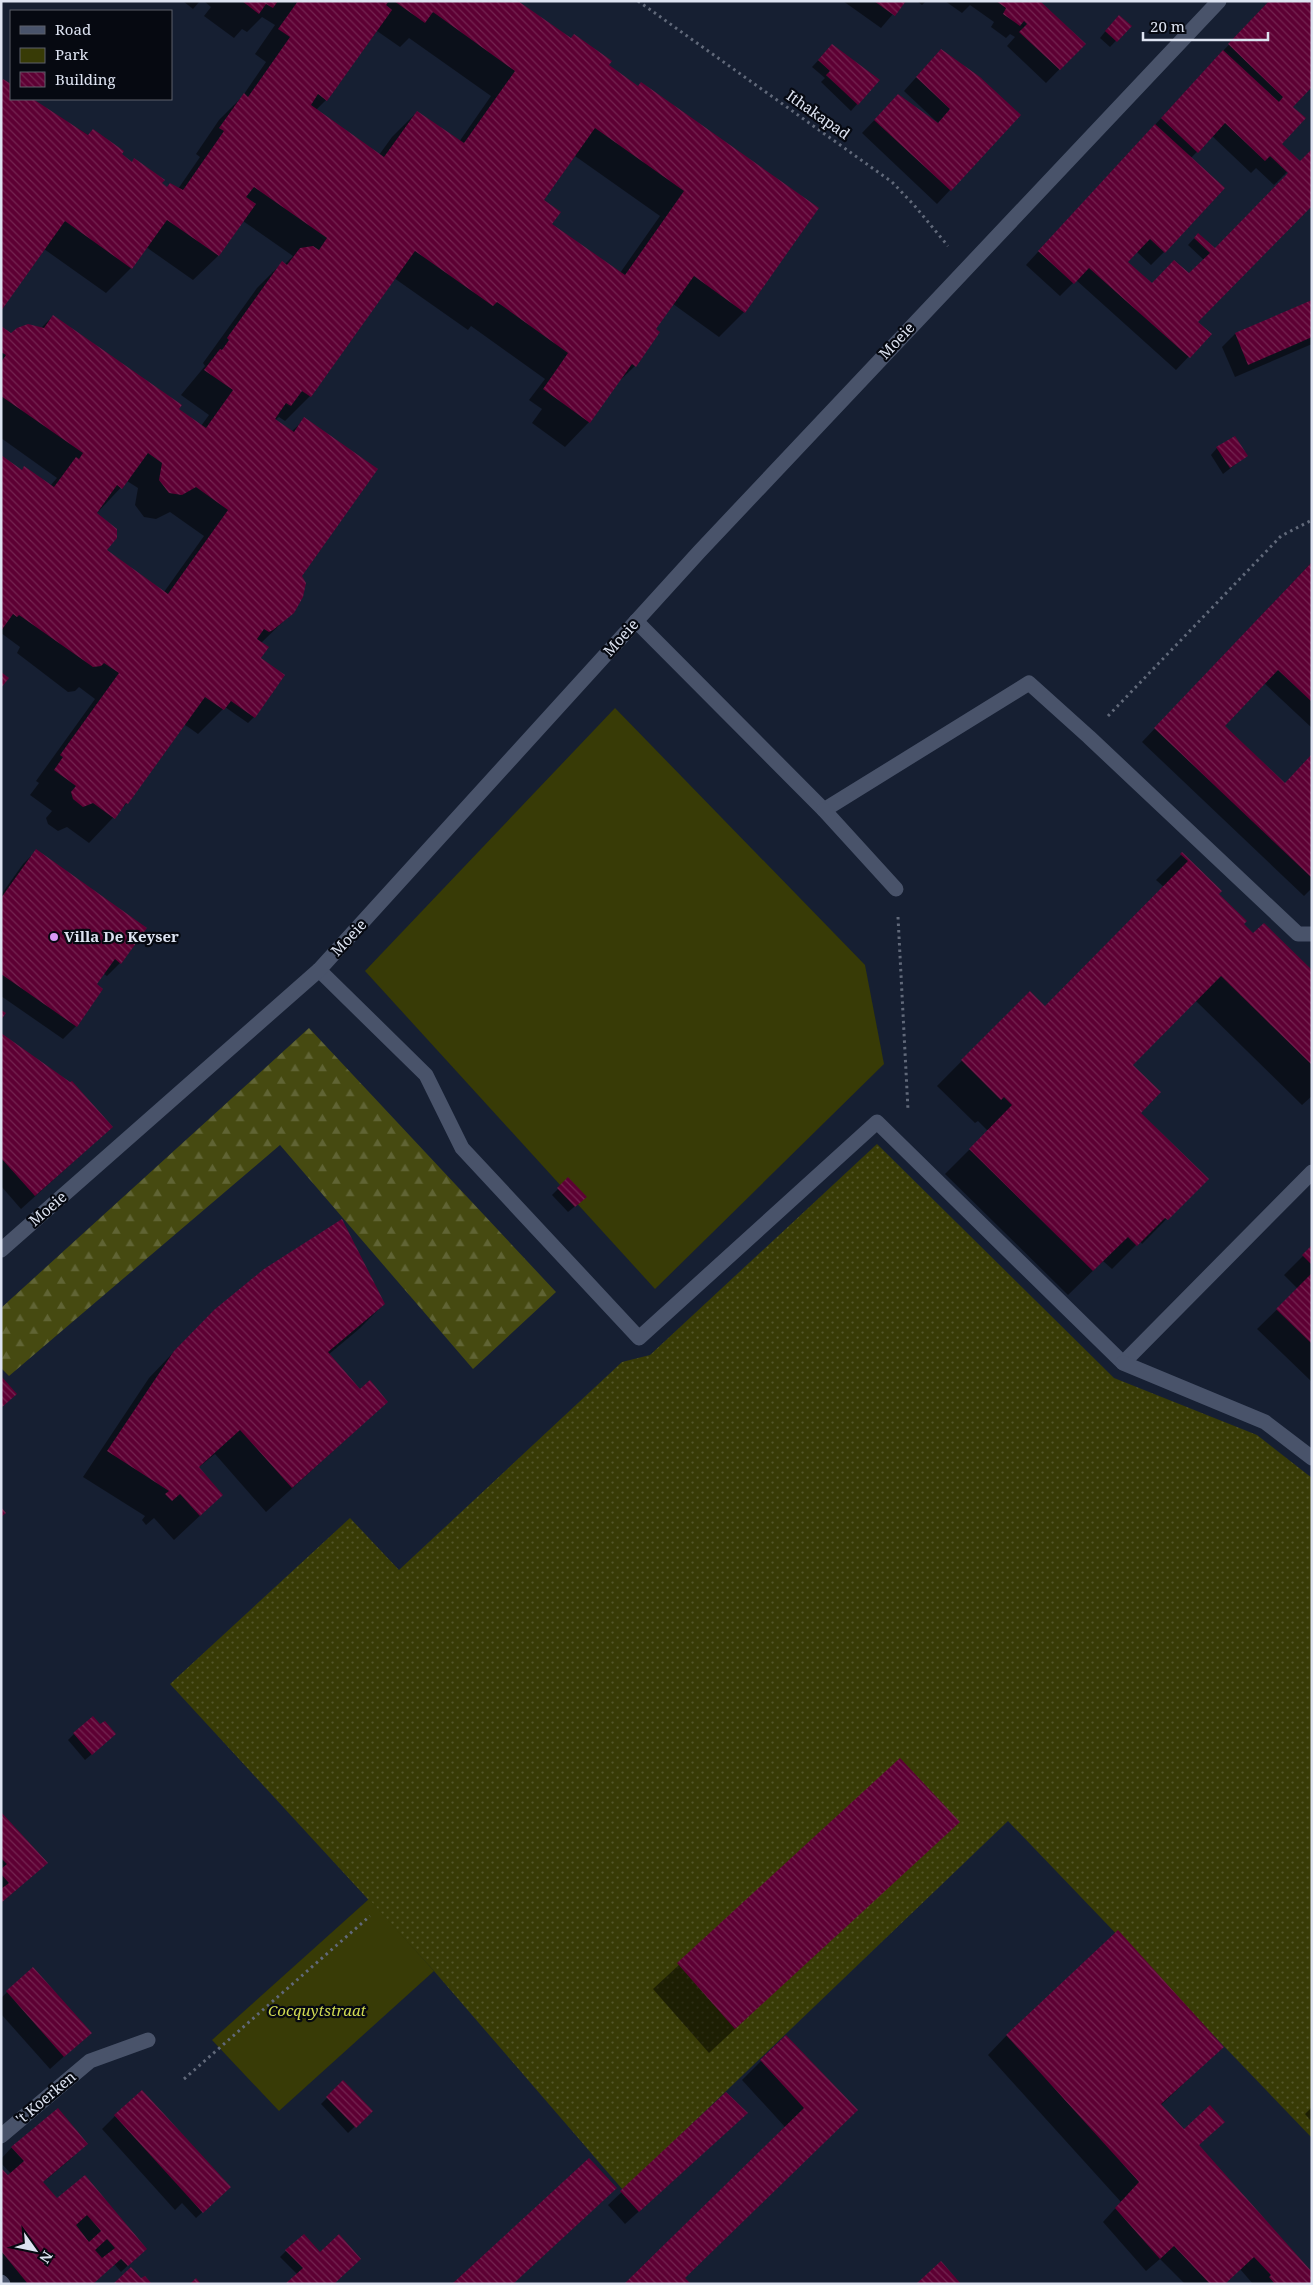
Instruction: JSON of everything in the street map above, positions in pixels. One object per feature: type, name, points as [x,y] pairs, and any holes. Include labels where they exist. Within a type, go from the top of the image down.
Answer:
[{"type":"street","name":"Moeie","points":[[1,1250],[319,970],[636,621],[966,267],[1219,1]]},
{"type":"street","points":[[636,621],[824,810],[896,890]]},
{"type":"street","points":[[824,810],[1029,683],[1089,736],[1298,934],[1312,934]]},
{"type":"street","points":[[319,970],[426,1075],[462,1148],[640,1338],[877,1122],[1123,1363],[1266,1422],[1312,1458]]},
{"type":"street","points":[[1123,1363],[1312,1172]]},
{"type":"street","name":"'t Koerken","points":[[1,2136],[90,2061],[148,2040]]},
{"type":"path","name":"Ithakapad","points":[[638,1],[892,182],[966,267]]},
{"type":"path","points":[[1089,736],[1281,536],[1312,520]]},
{"type":"path","points":[[896,890],[910,1154]]},
{"type":"path","points":[[184,2079],[370,1916]]},
{"type":"green space","points":[[615,708],[865,965],[884,1064],[655,1289],[365,971]]},
{"type":"green space","points":[[309,1028],[556,1292],[473,1369],[280,1145],[9,1376],[1,1368],[1,1308]]},
{"type":"green space","points":[[877,1144],[1114,1378],[1257,1435],[1312,1478],[1312,2138],[1008,1821],[623,2190],[434,1971],[170,1684],[350,1518],[399,1570],[622,1362],[650,1355]]},
{"type":"green space","name":"Cocquytstraat","points":[[369,1899],[434,1971],[279,2111],[212,2040]]},
{"type":"building","points":[[242,1],[278,1],[273,8],[266,4],[259,14]]},
{"type":"building","points":[[298,1],[389,1],[386,5],[392,10],[327,101],[318,94],[311,105],[384,157],[417,111],[464,143],[515,71],[433,12],[425,23],[394,1],[518,1],[571,38],[574,34],[612,61],[609,65],[638,86],[641,82],[819,208],[745,313],[694,276],[656,329],[660,332],[636,367],[632,364],[590,423],[543,389],[568,353],[497,302],[493,306],[415,251],[311,397],[302,391],[291,406],[286,403],[275,419],[294,432],[304,417],[378,469],[302,576],[306,583],[303,597],[294,613],[273,630],[269,632],[264,629],[257,639],[269,647],[261,658],[285,675],[255,718],[231,701],[224,710],[205,697],[128,804],[126,803],[115,819],[93,803],[83,807],[73,799],[71,792],[76,786],[54,770],[63,757],[60,755],[119,673],[104,663],[101,666],[93,667],[19,615],[17,617],[13,614],[1,631],[1,455],[22,470],[24,466],[54,487],[76,457],[79,459],[83,453],[1,396],[1,362],[6,355],[1,352],[1,326],[11,333],[17,328],[28,324],[44,328],[53,315],[182,405],[179,409],[206,428],[233,390],[204,370],[220,349],[222,350],[229,340],[227,338],[282,261],[287,265],[300,248],[313,246],[319,250],[327,238],[254,187],[246,197],[256,204],[219,256],[167,220],[132,269],[65,221],[1,311],[1,82],[3,79],[10,83],[10,100],[35,100],[88,135],[93,129],[124,151],[122,154],[132,162],[134,158],[165,180],[162,183],[167,187],[170,183],[183,190],[224,131],[219,128],[244,93],[248,97],[290,37],[278,29]],"holes":[[[595,128],[684,191],[625,275],[552,224],[561,212],[544,200]],[[148,453],[162,463],[159,480],[169,493],[182,495],[196,487],[228,510],[168,594],[107,550],[117,538],[117,529],[97,513],[117,485],[122,489]]]},
{"type":"building","points":[[874,1],[906,1],[895,16]]},
{"type":"building","points":[[996,1],[1040,1],[1086,44],[1060,70],[1019,32],[1027,24],[1024,21],[1020,26],[1003,14],[1006,8]]},
{"type":"building","points":[[1269,1],[1312,1],[1312,87],[1293,107],[1306,118],[1282,144],[1300,161],[1312,149],[1312,206],[1198,322],[1212,334],[1190,358],[1089,268],[1074,284],[1038,251],[1155,124],[1225,188],[1165,253],[1150,239],[1128,262],[1152,283],[1174,260],[1189,273],[1210,253],[1194,238],[1198,233],[1215,248],[1288,173],[1270,156],[1265,161],[1225,123],[1198,153],[1161,118],[1223,50],[1279,102],[1283,97],[1228,44]]},
{"type":"building","points":[[1119,15],[1132,26],[1117,42],[1105,31]]},
{"type":"building","points":[[832,44],[880,80],[858,105],[826,75],[830,71],[818,60]]},
{"type":"building","points":[[941,49],[980,77],[1021,115],[951,191],[874,120],[898,94],[938,123],[950,109],[916,77]]},
{"type":"building","points":[[1312,300],[1312,337],[1248,365],[1235,333]]},
{"type":"building","points":[[1235,436],[1248,456],[1230,468],[1216,447]]},
{"type":"building","points":[[1312,562],[1312,702],[1278,670],[1225,726],[1285,783],[1312,754],[1312,878],[1154,728]]},
{"type":"building","points":[[1,672],[9,678],[1,688]]},
{"type":"building","points":[[36,849],[147,928],[121,964],[115,959],[97,984],[103,989],[77,1027],[1,974],[1,898]]},
{"type":"building","points":[[1182,852],[1222,891],[1219,894],[1247,921],[1244,924],[1253,933],[1264,923],[1312,970],[1312,1065],[1221,976],[1133,1065],[1161,1092],[1141,1113],[1209,1179],[1168,1220],[1165,1218],[1137,1246],[1128,1237],[1093,1271],[969,1149],[1012,1105],[1004,1097],[1001,1100],[961,1060],[1030,991],[1045,1006],[1188,861],[1180,854]]},
{"type":"building","points":[[1,1010],[6,1013],[1,1020]]},
{"type":"building","points":[[1,1033],[70,1082],[72,1081],[113,1127],[35,1196],[1,1158]]},
{"type":"building","points":[[568,1177],[587,1197],[575,1207],[557,1188]]},
{"type":"building","points":[[342,1219],[385,1304],[328,1352],[360,1389],[370,1380],[388,1402],[292,1488],[240,1430],[199,1467],[223,1495],[200,1516],[180,1494],[172,1501],[165,1494],[169,1491],[107,1451],[174,1351],[214,1310],[264,1269]]},
{"type":"building","points":[[1312,1245],[1312,1265],[1302,1255]]},
{"type":"building","points":[[1312,1273],[1312,1344],[1276,1309]]},
{"type":"building","points":[[1,1376],[17,1394],[1,1408]]},
{"type":"building","points":[[1,1507],[6,1513],[1,1517]]},
{"type":"building","points":[[93,1716],[100,1724],[105,1721],[116,1734],[92,1755],[73,1733]]},
{"type":"building","points":[[900,1758],[960,1822],[735,2029],[677,1963]]},
{"type":"building","points":[[1,1812],[48,1863],[1,1903],[1,1889],[9,1883],[1,1874],[1,1869],[7,1864],[1,1858]]},
{"type":"building","points":[[1118,1930],[1224,2047],[1161,2104],[1184,2129],[1210,2105],[1225,2122],[1199,2145],[1312,2272],[1312,2284],[1275,2284],[1269,2277],[1271,2275],[1254,2257],[1225,2284],[1210,2284],[1174,2246],[1160,2259],[1115,2208],[1139,2182],[1006,2035]]},
{"type":"building","points":[[33,1967],[92,2033],[64,2057],[6,1991]]},
{"type":"building","points":[[786,2035],[858,2110],[685,2278],[691,2284],[624,2284],[804,2108],[760,2060]]},
{"type":"building","points":[[343,2080],[373,2111],[356,2128],[326,2097]]},
{"type":"building","points":[[142,2090],[231,2187],[203,2213],[114,2115]]},
{"type":"building","points":[[726,2092],[748,2113],[639,2212],[620,2191]]},
{"type":"building","points":[[58,2108],[88,2144],[43,2182],[57,2198],[85,2175],[147,2249],[128,2266],[121,2259],[93,2284],[28,2284],[1,2251],[1,2168],[8,2175],[24,2161],[11,2147]],"holes":[[[87,2215],[101,2231],[89,2242],[76,2225]],[[107,2239],[115,2248],[102,2258],[95,2250]]]},
{"type":"building","points":[[589,2158],[617,2188],[513,2284],[452,2284]]},
{"type":"building","points":[[304,2234],[320,2252],[339,2234],[361,2259],[334,2284],[285,2284],[303,2268],[285,2250]]},
{"type":"building","points":[[941,2261],[961,2284],[916,2284]]},
{"type":"building","points":[[131,2267],[141,2278],[145,2276],[152,2284],[113,2284]]},
{"type":"building","points":[[196,2278],[201,2284],[190,2284]]},
{"type":"place","name":"Villa De Keyser","points":[[54,937]]}]
